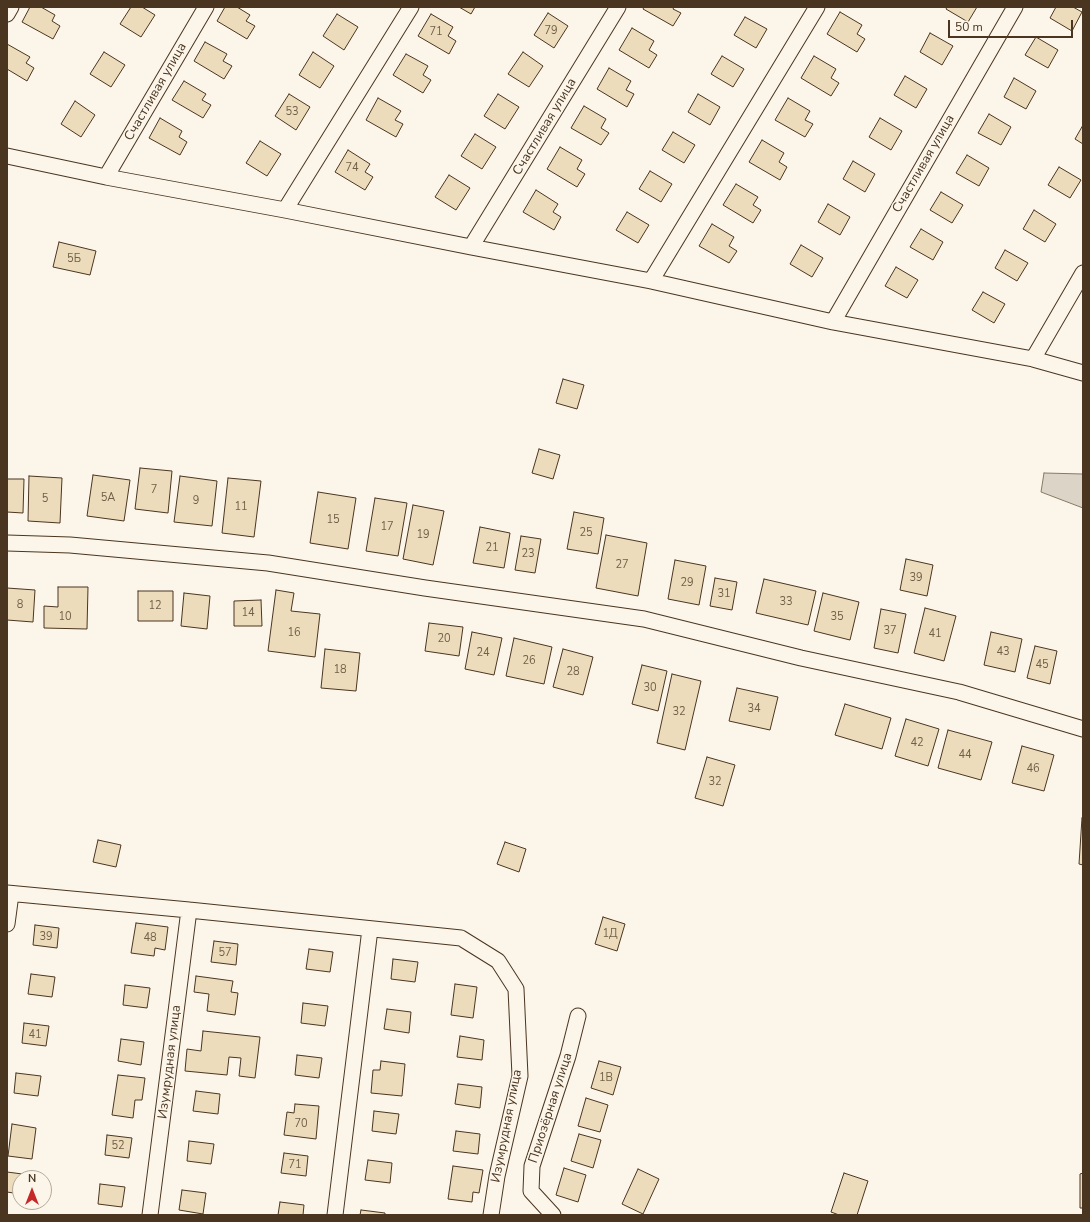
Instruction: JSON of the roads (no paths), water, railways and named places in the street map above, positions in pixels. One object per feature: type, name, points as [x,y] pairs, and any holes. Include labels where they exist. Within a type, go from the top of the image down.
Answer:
[{"type":"street","points":[[7,14],[11,7]]},
{"type":"street","name":"Счастливая улица","points":[[106,177],[206,7]]},
{"type":"street","points":[[285,210],[411,7]]},
{"type":"street","name":"Счастливая улица","points":[[471,247],[618,7]]},
{"type":"street","points":[[651,281],[817,7]]},
{"type":"street","name":"Счастливая улица","points":[[833,322],[1015,7]]},
{"type":"street","points":[[7,156],[106,177],[651,281],[833,322],[1033,359],[1083,373]]},
{"type":"street","points":[[1033,359],[1083,273]]},
{"type":"street","points":[[7,543],[70,545],[268,563],[425,588],[644,619],[801,658],[959,692],[1083,729]]},
{"type":"street","points":[[7,924],[9,893],[370,929],[335,1215]]},
{"type":"street","name":"Изумрудная улица","points":[[150,1215],[189,910]]},
{"type":"street","name":"Изумрудная улица","points":[[370,929],[461,938],[498,961],[516,989],[520,1076],[497,1176],[491,1215]]},
{"type":"street","name":"Приозёрная улица","points":[[553,1215],[531,1191],[532,1166],[568,1056],[578,1016]]}]
